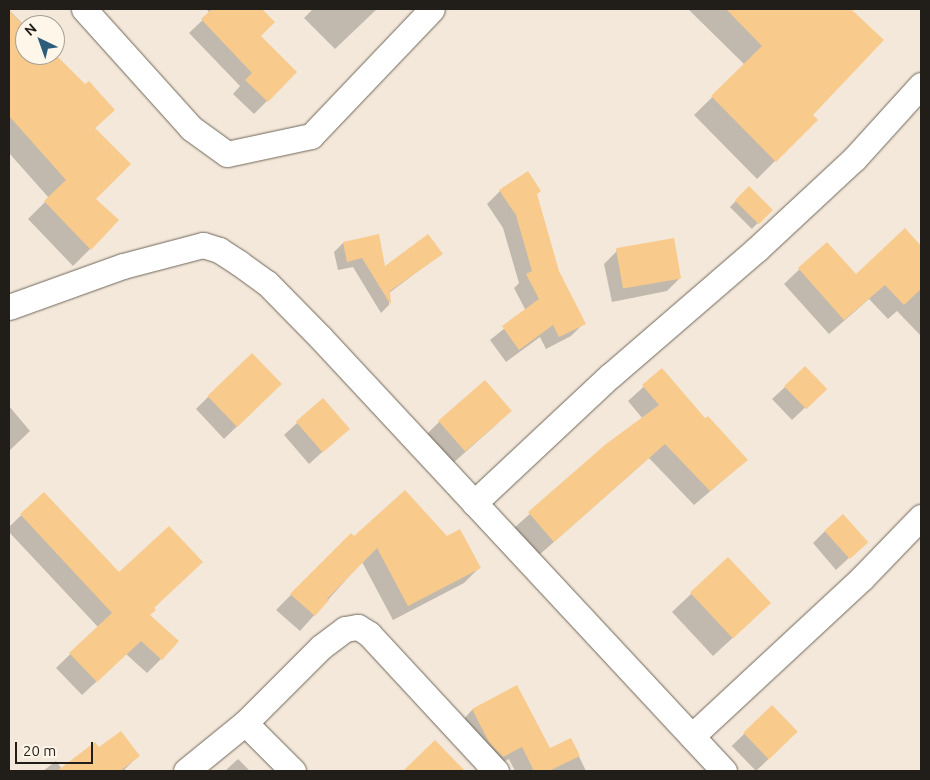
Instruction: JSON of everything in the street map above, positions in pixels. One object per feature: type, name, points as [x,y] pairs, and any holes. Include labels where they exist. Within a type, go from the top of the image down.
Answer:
[{"type":"street","points":[[84,9],[191,128],[227,154],[311,136],[432,9]]},
{"type":"street","points":[[474,503],[611,375],[750,255],[854,159],[921,86]]},
{"type":"street","points":[[9,307],[123,266],[203,245],[219,250],[267,283],[724,771]]},
{"type":"street","points":[[692,736],[862,578],[921,517]]},
{"type":"street","points":[[186,771],[245,723],[322,647],[345,629],[358,627],[369,634],[496,771]]},
{"type":"street","points":[[245,723],[293,771]]},
{"type":"building","points":[[212,9],[262,9],[275,22],[261,36],[297,72],[268,102],[245,80],[252,73],[201,19]]},
{"type":"building","points":[[726,9],[851,9],[884,40],[813,115],[818,120],[776,162],[711,96],[762,46]]},
{"type":"building","points":[[9,10],[15,16],[15,65],[65,64],[85,84],[89,81],[115,110],[95,128],[131,164],[96,199],[119,220],[91,250],[44,201],[66,180],[9,116]]},
{"type":"building","points":[[528,171],[541,191],[537,194],[559,271],[586,324],[559,337],[553,325],[519,350],[502,326],[539,299],[526,274],[532,271],[516,215],[499,190]]},
{"type":"building","points":[[749,186],[773,210],[759,224],[735,200]]},
{"type":"building","points":[[905,228],[921,246],[921,289],[904,305],[885,285],[844,320],[798,268],[827,242],[856,274]]},
{"type":"building","points":[[379,234],[385,266],[428,234],[443,254],[390,291],[391,305],[362,258],[347,262],[343,242]]},
{"type":"building","points":[[674,238],[681,278],[623,289],[616,248]]},
{"type":"building","points":[[252,353],[282,384],[237,427],[207,396]]},
{"type":"building","points":[[805,366],[827,389],[806,409],[784,386]]},
{"type":"building","points":[[662,368],[705,418],[708,416],[748,460],[710,491],[665,444],[554,542],[528,512],[606,444],[659,405],[642,385]]},
{"type":"building","points":[[485,380],[512,411],[465,452],[438,421]]},
{"type":"building","points":[[323,398],[350,429],[323,453],[296,422]]},
{"type":"building","points":[[405,490],[447,536],[460,529],[481,568],[408,606],[377,548],[327,599],[329,600],[315,616],[290,594],[351,533],[354,536]]},
{"type":"building","points":[[44,492],[119,572],[169,526],[203,562],[154,608],[156,610],[150,615],[179,641],[162,660],[141,641],[97,682],[69,653],[112,613],[20,514]]},
{"type":"building","points":[[843,514],[868,542],[850,559],[824,531]]},
{"type":"building","points":[[728,557],[771,603],[733,639],[690,592]]},
{"type":"building","points":[[517,685],[550,748],[571,738],[580,756],[549,771],[534,771],[522,747],[503,757],[489,742],[472,709]]},
{"type":"building","points":[[772,705],[798,732],[769,759],[743,733]]},
{"type":"building","points":[[121,731],[140,756],[120,771],[57,771],[95,742],[99,747]]},
{"type":"building","points":[[435,740],[465,771],[403,771]]}]
